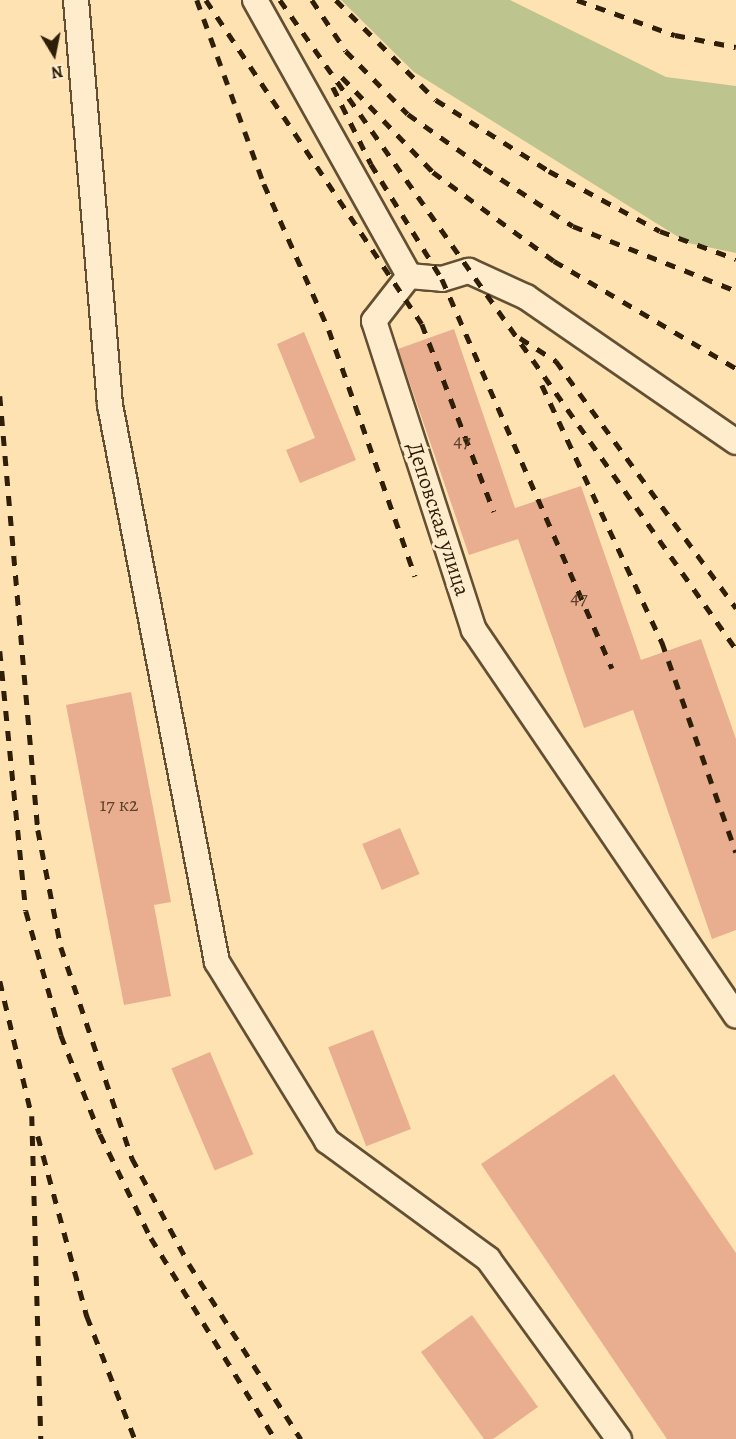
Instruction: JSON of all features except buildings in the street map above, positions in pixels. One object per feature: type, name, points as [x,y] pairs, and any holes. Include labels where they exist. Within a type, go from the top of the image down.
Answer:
[{"type":"street","points":[[76,0],[110,405],[217,962],[327,1141],[488,1259],[619,1439]]},
{"type":"street","points":[[255,0],[409,276],[442,279],[470,271],[526,297],[736,442]]},
{"type":"street","name":"Деповская улица","points":[[409,276],[374,321],[474,630],[736,1015]]},
{"type":"green space","points":[[341,0],[510,0],[666,77],[736,86],[736,253],[688,243],[414,72]]},
{"type":"railway","points":[[197,0],[264,184],[329,330],[415,576]]},
{"type":"railway","points":[[206,0],[422,324],[494,512]]},
{"type":"railway","points":[[280,0],[736,649]]},
{"type":"railway","points":[[312,0],[346,51],[408,114],[484,168],[573,226],[736,291]]},
{"type":"railway","points":[[336,0],[436,100],[549,171],[660,231],[736,259]]},
{"type":"railway","points":[[577,0],[675,35],[736,47]]},
{"type":"railway","points":[[342,77],[433,172],[554,261],[736,368]]},
{"type":"railway","points":[[333,87],[371,164],[442,279],[612,669]]},
{"type":"railway","points":[[520,338],[556,361],[736,608]]},
{"type":"railway","points":[[542,385],[662,642],[736,852]]},
{"type":"railway","points":[[0,396],[38,830],[61,947],[132,1158],[189,1264],[301,1439]]},
{"type":"railway","points":[[0,651],[26,911],[61,1035],[100,1134],[151,1238],[275,1439]]},
{"type":"railway","points":[[0,981],[32,1116],[41,1439]]},
{"type":"railway","points":[[38,1136],[87,1316],[135,1439]]}]
